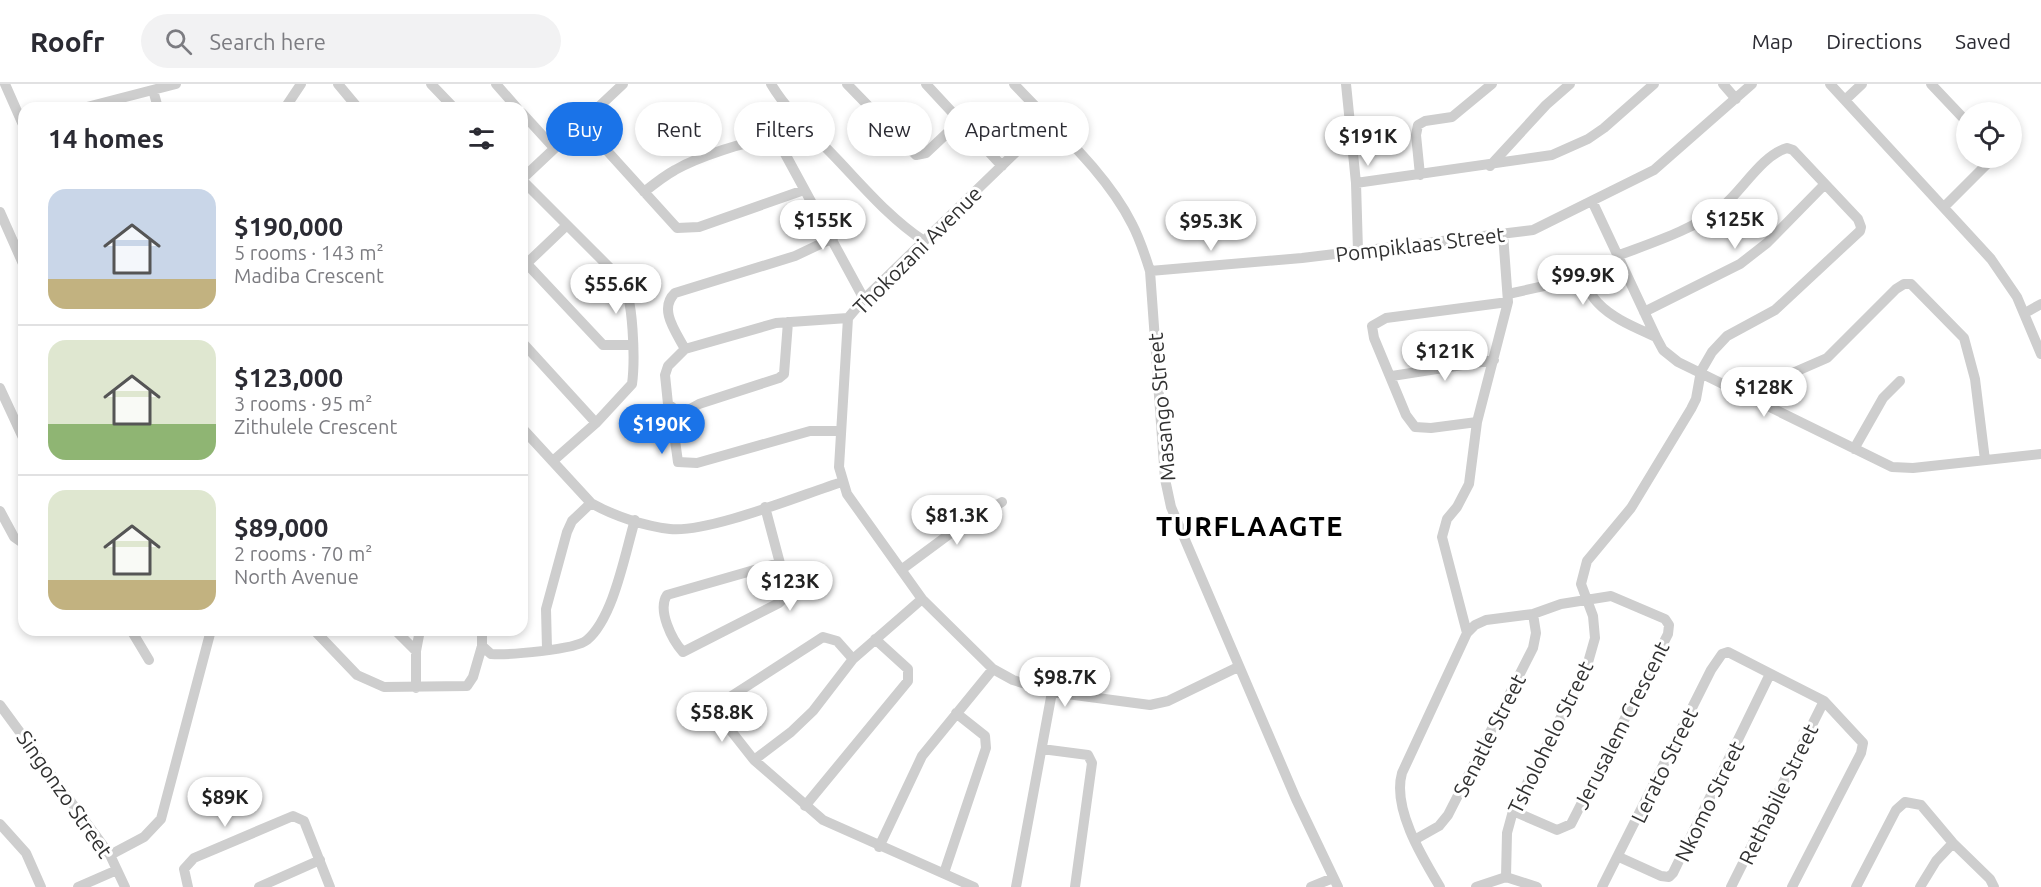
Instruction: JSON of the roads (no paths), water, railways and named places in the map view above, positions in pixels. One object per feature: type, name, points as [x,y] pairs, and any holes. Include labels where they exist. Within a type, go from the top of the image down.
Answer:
[{"type":"street","points":[[5,84],[18,112]]},
{"type":"street","points":[[98,102],[132,88],[153,90],[176,84]]},
{"type":"street","points":[[290,102],[301,84]]},
{"type":"street","points":[[338,84],[353,102]]},
{"type":"street","points":[[431,84],[448,102]]},
{"type":"street","points":[[496,84],[512,102]]},
{"type":"street","points":[[604,102],[623,84]]},
{"type":"street","points":[[771,84],[779,98],[891,215],[924,241]]},
{"type":"street","points":[[847,84],[916,155],[926,153],[944,136]]},
{"type":"street","points":[[926,84],[944,104]]},
{"type":"street","name":"Masango Street","points":[[1014,84],[1031,102]]},
{"type":"street","points":[[1346,84],[1356,183],[1358,251]]},
{"type":"street","points":[[1420,175],[1416,135],[1418,125],[1425,121],[1452,117],[1492,84]]},
{"type":"street","points":[[1490,166],[1546,105],[1570,84]]},
{"type":"street","points":[[1356,183],[1490,166],[1552,155],[1588,139],[1612,122],[1654,84]]},
{"type":"street","points":[[1723,84],[1736,99]]},
{"type":"street","name":"Pompiklaas Street","points":[[1150,271],[1302,258],[1533,230],[1593,203],[1654,170],[1752,84]]},
{"type":"street","points":[[1830,84],[1991,259],[2025,313],[2039,341],[2041,354]]},
{"type":"street","points":[[1845,100],[1862,84]]},
{"type":"street","points":[[1931,84],[1956,110]]},
{"type":"street","points":[[153,90],[156,102]]},
{"type":"street","points":[[528,120],[546,139]]},
{"type":"street","points":[[644,192],[677,168],[766,139],[778,144],[833,238],[864,299]]},
{"type":"street","points":[[1617,256],[1702,219],[1721,208],[1782,150],[1793,150],[1858,219],[1860,231],[1775,309],[1720,341],[1701,371]]},
{"type":"street","points":[[528,174],[546,156]]},
{"type":"street","points":[[611,156],[677,228],[691,229],[765,206],[804,190]]},
{"type":"street","points":[[993,156],[1002,165]]},
{"type":"street","name":"Thokozani Avenue","points":[[1011,156],[864,299],[849,318],[839,467],[847,494],[922,598],[993,669],[1013,680],[1052,692],[1141,705],[1158,704],[1238,667]]},
{"type":"street","name":"Masango Street","points":[[1079,156],[1118,201],[1132,223],[1150,271],[1166,479],[1171,507],[1238,667],[1335,882]]},
{"type":"street","points":[[1944,207],[1983,168]]},
{"type":"street","points":[[1644,312],[1724,274],[1746,260],[1767,243],[1824,185]]},
{"type":"street","points":[[528,186],[625,284],[632,345],[632,384],[596,423],[554,460]]},
{"type":"street","points":[[1593,203],[1656,337],[1669,355],[1880,462],[1900,468],[2041,454]]},
{"type":"street","points":[[0,212],[18,252]]},
{"type":"street","points":[[528,262],[566,226]]},
{"type":"street","points":[[1440,887],[1404,812],[1399,782],[1467,633],[1442,537],[1447,519],[1457,507],[1469,484],[1478,422],[1508,298],[1503,234]]},
{"type":"street","points":[[685,349],[670,321],[667,308],[669,299],[675,293],[795,256],[833,238]]},
{"type":"street","points":[[528,270],[603,345],[632,345]]},
{"type":"street","points":[[1478,422],[1431,428],[1415,427],[1406,415],[1372,331],[1376,323],[1386,318],[1508,298],[1576,279],[1584,284],[1598,303],[1616,316],[1656,337]]},
{"type":"street","points":[[1762,401],[1781,378],[1820,364],[1896,289],[1904,284],[1911,284],[1964,338],[1975,379],[1985,460]]},
{"type":"street","points":[[2025,313],[2041,304]]},
{"type":"street","points":[[681,414],[668,404],[665,375],[668,366],[685,349],[758,327],[789,322],[849,318]]},
{"type":"street","points":[[789,322],[784,374],[699,404],[681,414],[674,433],[676,458],[682,465],[697,464],[810,431],[841,431]]},
{"type":"street","points":[[528,349],[596,423]]},
{"type":"street","points":[[1392,376],[1494,360]]},
{"type":"street","name":"Tsholohelo Street","points":[[1506,877],[1507,832],[1513,811],[1591,657],[1595,638],[1594,624],[1581,584],[1587,561],[1631,508],[1690,410],[1696,399],[1701,371]]},
{"type":"street","points":[[1854,449],[1883,398],[1900,381]]},
{"type":"street","points":[[1,395],[18,428]]},
{"type":"street","points":[[528,434],[591,503],[605,511],[670,529],[687,529],[842,482]]},
{"type":"street","points":[[901,570],[988,508],[1002,502]]},
{"type":"street","points":[[547,649],[546,609],[567,532],[572,521],[591,503]]},
{"type":"street","points":[[765,507],[786,586],[784,598],[779,603],[683,652],[676,645],[670,633],[664,606],[667,595],[779,563]]},
{"type":"street","points":[[0,511],[14,537],[18,540]]},
{"type":"street","points":[[482,646],[491,654],[580,644],[601,623],[635,520]]},
{"type":"street","name":"Jerusalem Crescent","points":[[1467,633],[1475,625],[1486,620],[1533,615],[1585,599],[1611,596],[1621,598],[1665,619],[1669,625],[1668,634],[1571,824],[1557,830],[1513,811]]},
{"type":"street","points":[[754,760],[791,732],[813,711],[853,659],[922,598]]},
{"type":"street","name":"Senatle Street","points":[[1416,840],[1439,826],[1448,815],[1533,648],[1536,633],[1533,615]]},
{"type":"street","points":[[135,636],[149,660]]},
{"type":"street","points":[[110,855],[144,837],[161,819],[209,636]]},
{"type":"street","points":[[320,636],[357,675],[384,687],[416,688],[467,686],[473,677],[482,646],[482,636]]},
{"type":"street","points":[[401,636],[416,651]]},
{"type":"street","points":[[416,688],[416,651],[419,636]]},
{"type":"street","points":[[853,659],[837,641],[823,637],[713,708],[754,760],[823,820],[879,847],[974,887]]},
{"type":"street","points":[[805,806],[908,681],[908,669],[875,639]]},
{"type":"street","name":"Lerato Street","points":[[1602,887],[1711,670],[1722,654],[1728,652],[1770,674]]},
{"type":"street","points":[[879,847],[921,756],[993,669]]},
{"type":"street","points":[[1770,674],[1824,701],[1862,740],[1861,753],[1792,887]]},
{"type":"street","name":"Nkomo Street","points":[[1619,857],[1661,876],[1668,877],[1673,873],[1770,674]]},
{"type":"street","points":[[1016,887],[1052,692]]},
{"type":"street","name":"Rethabile Street","points":[[1731,887],[1824,701]]},
{"type":"street","name":"Singonzo Street","points":[[0,705],[110,855],[125,887]]},
{"type":"street","points":[[944,873],[986,748],[985,736],[956,713]]},
{"type":"street","points":[[1042,749],[1088,755],[1092,764],[1075,887]]},
{"type":"street","points":[[1856,887],[1896,810],[1905,802],[1921,805],[1994,887]]},
{"type":"street","points":[[188,887],[184,869],[194,858],[290,817],[304,821],[330,887]]},
{"type":"street","points":[[0,824],[26,853],[41,887]]},
{"type":"street","points":[[1920,887],[1936,861],[1953,843]]},
{"type":"street","points":[[259,887],[320,860]]},
{"type":"street","points":[[78,887],[117,870]]},
{"type":"street","points":[[1476,887],[1506,877],[1537,887]]},
{"type":"street","points":[[1311,887],[1335,882]]},
{"type":"district","name":"TURFLAAGTE","points":[[1250,526]]}]
